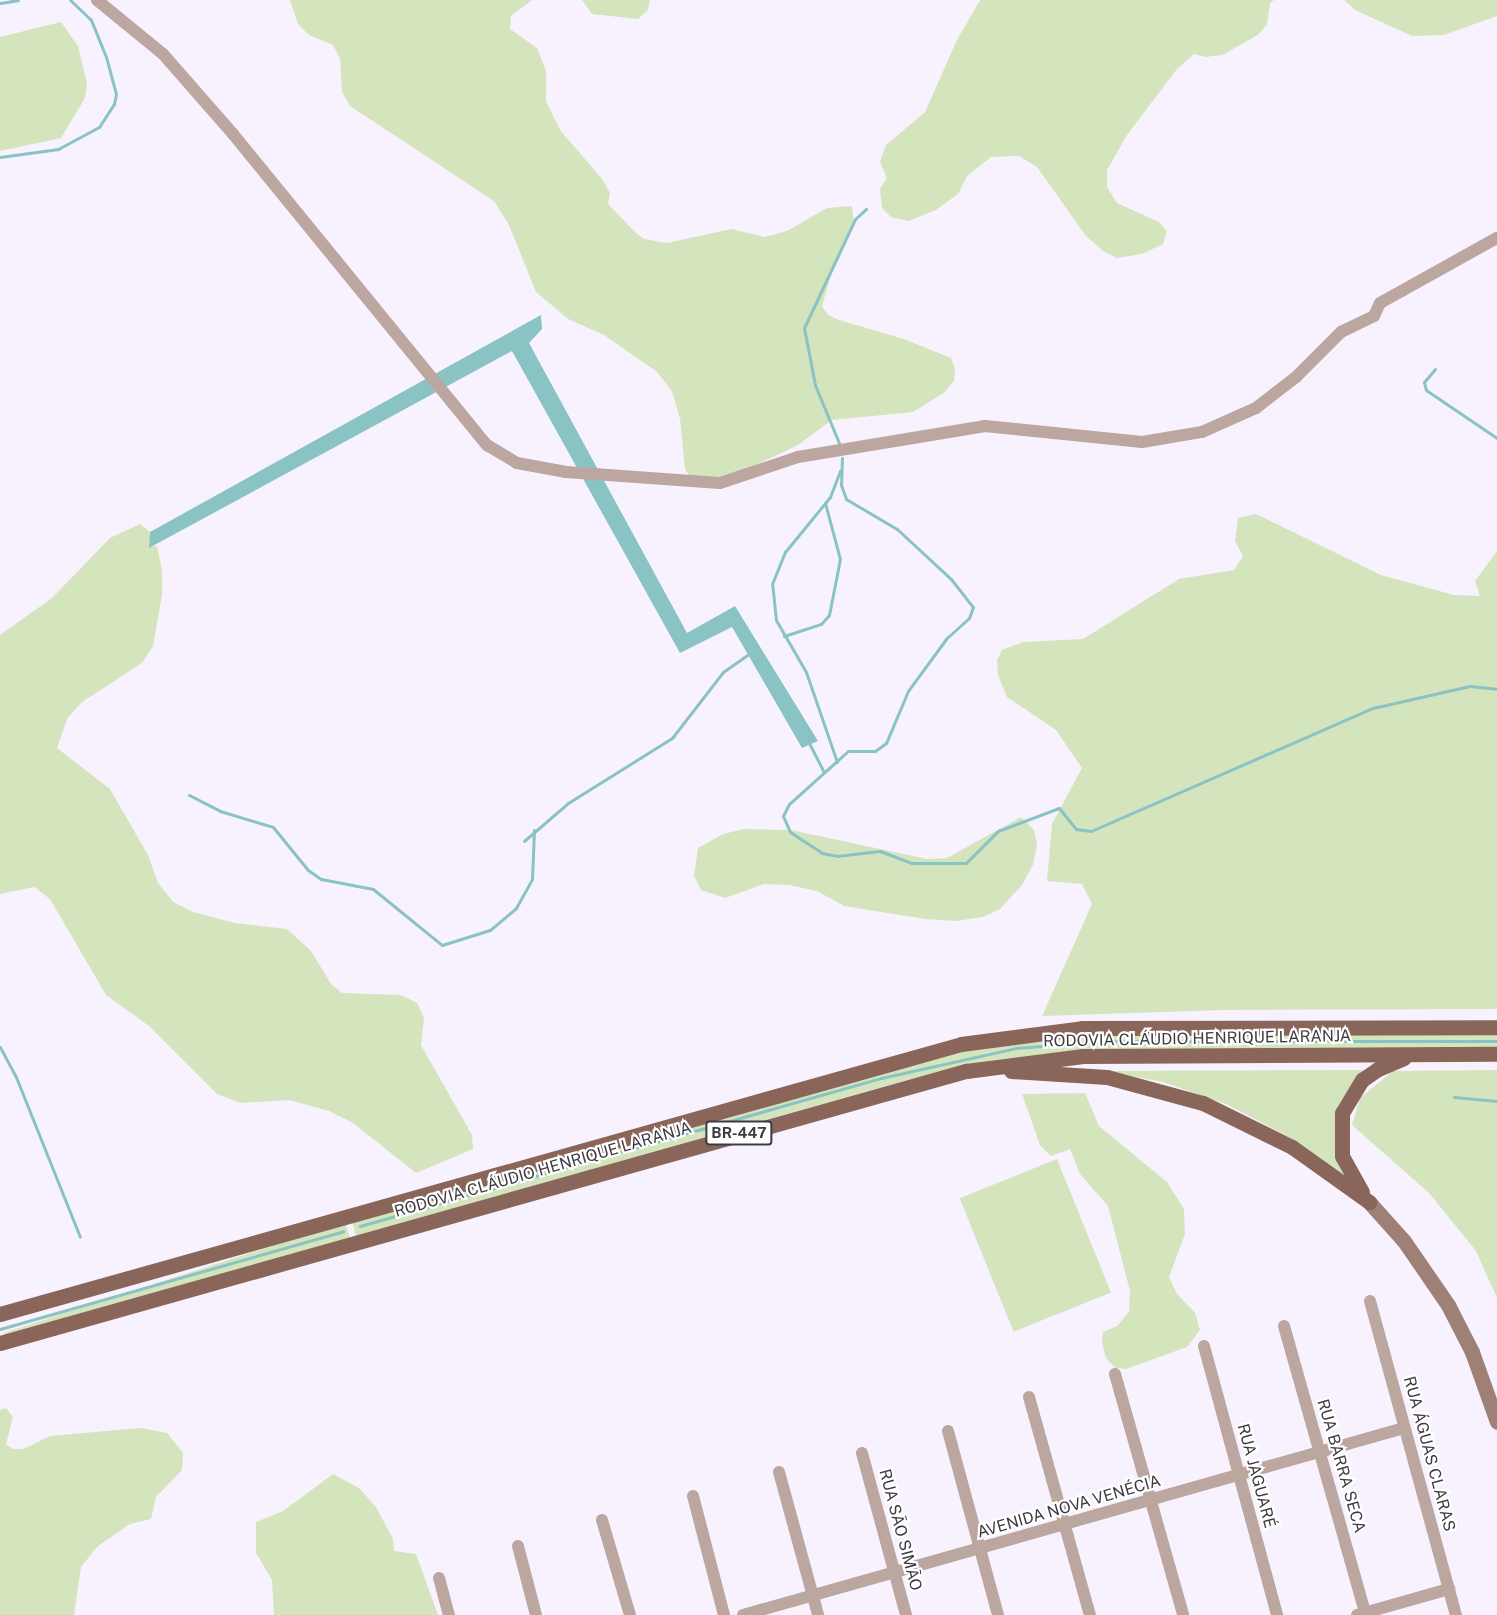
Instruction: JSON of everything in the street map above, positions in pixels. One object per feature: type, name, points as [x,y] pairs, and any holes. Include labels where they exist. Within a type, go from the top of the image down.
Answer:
[{"type":"main road","name":"RODOVIA CLÁUDIO HENRIQUE LARANJA","points":[[0,1314],[971,1042],[1092,1028],[1497,1027]]},
{"type":"main road","points":[[1414,1054],[1370,1074],[1350,1096],[1342,1113],[1342,1156],[1369,1202],[1420,1262],[1448,1305],[1482,1376],[1497,1422]]},
{"type":"main road","name":"RODOVIA CLÁUDIO HENRIQUE LARANJA","points":[[0,1343],[909,1085],[995,1065],[1083,1056],[1497,1054]]},
{"type":"main road","points":[[909,1085],[958,1076],[1032,1071],[1082,1074],[1155,1088],[1203,1103],[1270,1134],[1369,1202]]},
{"type":"street","points":[[97,0],[163,54],[487,445],[505,459],[566,472],[602,471],[684,482],[731,481],[798,457],[985,426],[1143,442],[1174,439],[1202,432],[1256,408],[1296,377],[1341,332],[1374,316],[1380,303],[1497,238]]},
{"type":"street","name":"RUA ÁGUAS CLARAS","points":[[1370,1301],[1456,1615]]},
{"type":"street","name":"RUA BARRA SECA","points":[[1284,1326],[1363,1614]]},
{"type":"street","name":"RUA JAGUARÉ","points":[[1204,1346],[1277,1615]]},
{"type":"street","points":[[1115,1374],[1183,1615]]},
{"type":"street","points":[[1029,1397],[1090,1615]]},
{"type":"street","name":"AVENIDA NOVA VENÉCIA","points":[[743,1615],[1064,1527],[1404,1428]]},
{"type":"street","points":[[948,1431],[998,1615]]},
{"type":"street","name":"RUA SÃO SIMÃO","points":[[862,1454],[906,1615]]},
{"type":"street","points":[[779,1472],[818,1615]]},
{"type":"street","points":[[693,1496],[724,1615]]},
{"type":"street","points":[[603,1520],[630,1615]]},
{"type":"street","points":[[518,1546],[536,1615]]},
{"type":"street","points":[[439,1578],[449,1615]]},
{"type":"street","points":[[1363,1614],[1449,1589]]},
{"type":"shaded area","points":[[290,0],[532,0],[511,16],[510,29],[537,48],[546,71],[546,101],[560,130],[602,179],[610,193],[608,204],[636,233],[644,239],[667,243],[731,229],[765,237],[787,231],[827,208],[852,206],[854,226],[831,275],[822,306],[828,315],[839,320],[904,339],[951,358],[955,369],[954,381],[945,392],[913,412],[832,420],[798,445],[745,470],[703,481],[691,479],[685,469],[680,419],[672,391],[657,372],[604,335],[568,319],[536,292],[509,225],[494,201],[350,106],[342,92],[340,59],[333,45],[309,35],[298,24]]},
{"type":"shaded area","points":[[582,0],[650,0],[648,10],[638,19],[592,14]]},
{"type":"shaded area","points":[[980,0],[1274,0],[1270,3],[1267,24],[1258,35],[1222,55],[1205,57],[1194,54],[1177,69],[1127,135],[1107,170],[1107,187],[1117,203],[1159,222],[1167,231],[1163,244],[1142,254],[1117,258],[1103,251],[1086,236],[1037,167],[1019,156],[991,157],[967,176],[958,194],[936,210],[909,221],[891,217],[882,208],[880,189],[887,178],[880,162],[886,145],[925,112],[957,40]]},
{"type":"shaded area","points":[[1344,0],[1497,0],[1497,16],[1444,35],[1412,36],[1355,10]]},
{"type":"shaded area","points":[[61,22],[78,46],[87,83],[85,98],[61,138],[0,151],[0,37]]},
{"type":"shaded area","points":[[541,315],[542,329],[529,343],[687,633],[735,606],[818,741],[802,748],[732,627],[680,653],[512,351],[149,548],[150,532]]},
{"type":"shaded area","points":[[1256,514],[1381,575],[1454,595],[1480,596],[1475,581],[1497,551],[1497,1009],[1224,1010],[1042,1016],[1092,904],[1082,884],[1047,881],[1052,824],[1082,768],[1056,730],[1007,697],[998,675],[997,660],[1002,650],[1023,642],[1083,639],[1179,579],[1234,570],[1243,556],[1235,541],[1238,518]]},
{"type":"shaded area","points":[[140,524],[150,532],[149,547],[157,546],[162,570],[162,595],[153,646],[142,663],[82,702],[67,719],[57,748],[110,789],[148,855],[158,883],[173,902],[193,912],[235,923],[287,929],[311,951],[331,984],[342,993],[401,995],[417,1003],[424,1018],[421,1045],[472,1135],[473,1149],[416,1173],[353,1123],[329,1111],[289,1100],[240,1103],[217,1094],[149,1026],[106,995],[50,899],[34,887],[0,894],[0,635],[52,598],[110,538]]},
{"type":"shaded area","points":[[1021,817],[1034,830],[1037,845],[1033,865],[1022,885],[1000,909],[983,917],[956,921],[925,919],[844,906],[817,891],[789,885],[764,884],[725,898],[701,890],[694,876],[698,848],[723,834],[744,829],[791,830],[927,859],[947,858]]},
{"type":"shaded area","points":[[1497,1032],[1497,1048],[1082,1050],[994,1060],[907,1080],[356,1236],[352,1220],[932,1056],[1051,1036]]},
{"type":"shaded area","points":[[1367,1070],[1335,1125],[1336,1157],[1344,1177],[1289,1137],[1226,1104],[1163,1082],[1103,1071]]},
{"type":"shaded area","points":[[1497,1070],[1497,1298],[1476,1251],[1429,1193],[1352,1125],[1360,1098],[1393,1071]]},
{"type":"shaded area","points":[[1085,1093],[1099,1126],[1167,1182],[1184,1209],[1185,1234],[1169,1277],[1177,1294],[1195,1313],[1200,1330],[1187,1347],[1126,1369],[1115,1368],[1106,1358],[1102,1342],[1103,1332],[1117,1326],[1129,1312],[1130,1291],[1108,1206],[1080,1174],[1070,1149],[1051,1156],[1040,1145],[1022,1094]]},
{"type":"shaded area","points":[[1057,1159],[1111,1293],[1014,1332],[960,1198]]},
{"type":"shaded area","points":[[345,1222],[350,1237],[9,1348],[4,1333]]},
{"type":"shaded area","points":[[6,1408],[13,1417],[6,1444],[13,1449],[24,1449],[50,1436],[141,1428],[167,1433],[183,1453],[182,1470],[156,1497],[151,1519],[130,1524],[98,1546],[81,1567],[74,1615],[0,1615],[0,1410]]},
{"type":"shaded area","points":[[333,1474],[359,1488],[376,1507],[393,1539],[394,1551],[416,1554],[438,1615],[274,1615],[272,1580],[256,1553],[256,1522],[283,1511]]},
{"type":"waterway","points":[[0,3],[18,0]]},
{"type":"waterway","points":[[0,157],[58,149],[99,127],[114,104],[116,94],[106,57],[91,20],[70,0]]},
{"type":"waterway","points":[[839,443],[815,385],[804,328],[855,219],[866,209]]},
{"type":"waterway","points":[[1435,369],[1424,382],[1426,390],[1497,438]]},
{"type":"waterway","points":[[842,458],[841,485],[846,499],[897,529],[951,579],[973,607],[969,618],[946,639],[908,691],[886,743],[875,751],[848,751],[789,804],[783,816],[790,832],[822,853],[837,856],[880,851],[912,863],[966,863],[998,831],[1059,808],[1076,829],[1091,831],[1373,708],[1470,686],[1497,689]]},
{"type":"waterway","points":[[837,762],[806,672],[776,620],[772,584],[785,552],[830,497],[840,471]]},
{"type":"waterway","points":[[784,636],[821,624],[829,615],[840,559],[825,503]]},
{"type":"waterway","points":[[524,841],[568,803],[672,738],[723,672],[750,653]]},
{"type":"waterway","points":[[808,741],[824,772]]},
{"type":"waterway","points":[[189,795],[220,811],[273,827],[308,870],[321,879],[373,889],[442,945],[490,930],[516,908],[532,879],[534,830]]},
{"type":"waterway","points":[[360,1226],[881,1078],[1016,1048],[1107,1041],[1497,1041]]},
{"type":"waterway","points":[[0,1047],[16,1077],[80,1237]]},
{"type":"waterway","points":[[1454,1097],[1497,1101]]},
{"type":"waterway","points":[[0,1329],[343,1231]]}]
